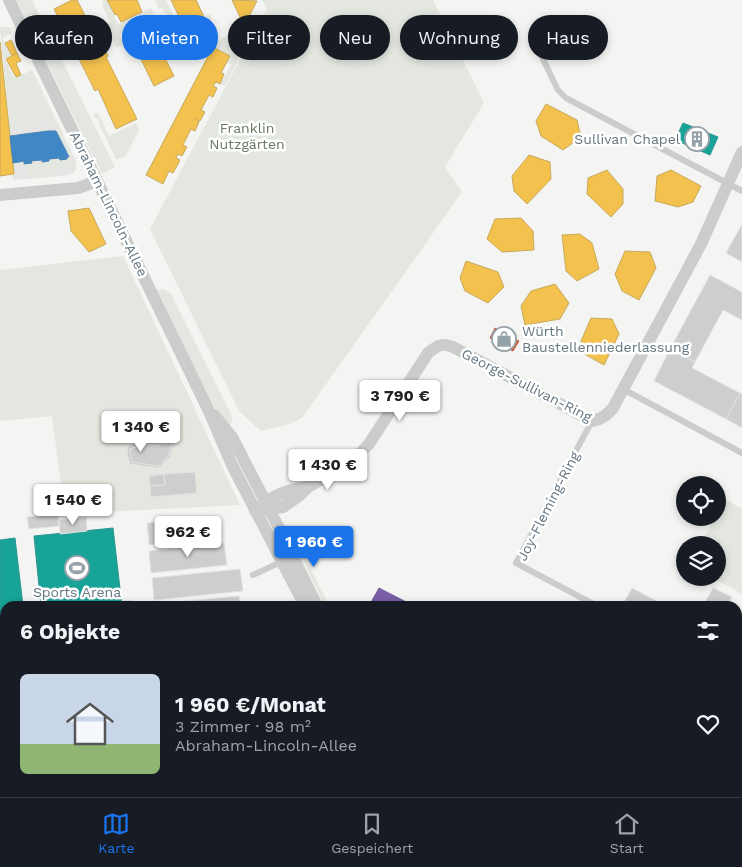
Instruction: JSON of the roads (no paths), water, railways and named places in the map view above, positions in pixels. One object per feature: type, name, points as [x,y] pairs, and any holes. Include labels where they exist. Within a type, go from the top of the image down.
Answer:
[{"type":"street","name":"Abraham-Lincoln-Allee","points":[[9,0],[208,409],[221,442],[255,511],[314,601]]},
{"type":"street","name":"George-Sullivan-Ring","points":[[255,511],[267,506],[283,507],[308,487],[353,461],[369,444],[428,353],[438,345],[445,344],[455,348],[592,421],[606,416],[613,408],[701,244],[742,152]]},
{"type":"street","points":[[0,195],[78,188],[97,181]]},
{"type":"street","name":"Abraham-Lincoln-Allee","points":[[208,409],[222,423],[232,437],[267,506],[303,601]]},
{"type":"lane","points":[[543,60],[558,90],[566,98],[742,191]]},
{"type":"lane","points":[[623,389],[742,453]]},
{"type":"lane","name":"Joy-Fleming-Ring","points":[[588,601],[516,563],[592,421]]},
{"type":"lane","points":[[252,575],[287,558]]},
{"type":"place","name":"Sullivan Chapel","points":[[697,139]]},
{"type":"place","name":"Würth Baustellenniederlassung","points":[[504,339]]},
{"type":"place","name":"Sports Arena","points":[[77,568]]},
{"type":"park label","name":"Franklin Nutzgärten","points":[[247,136]]}]
